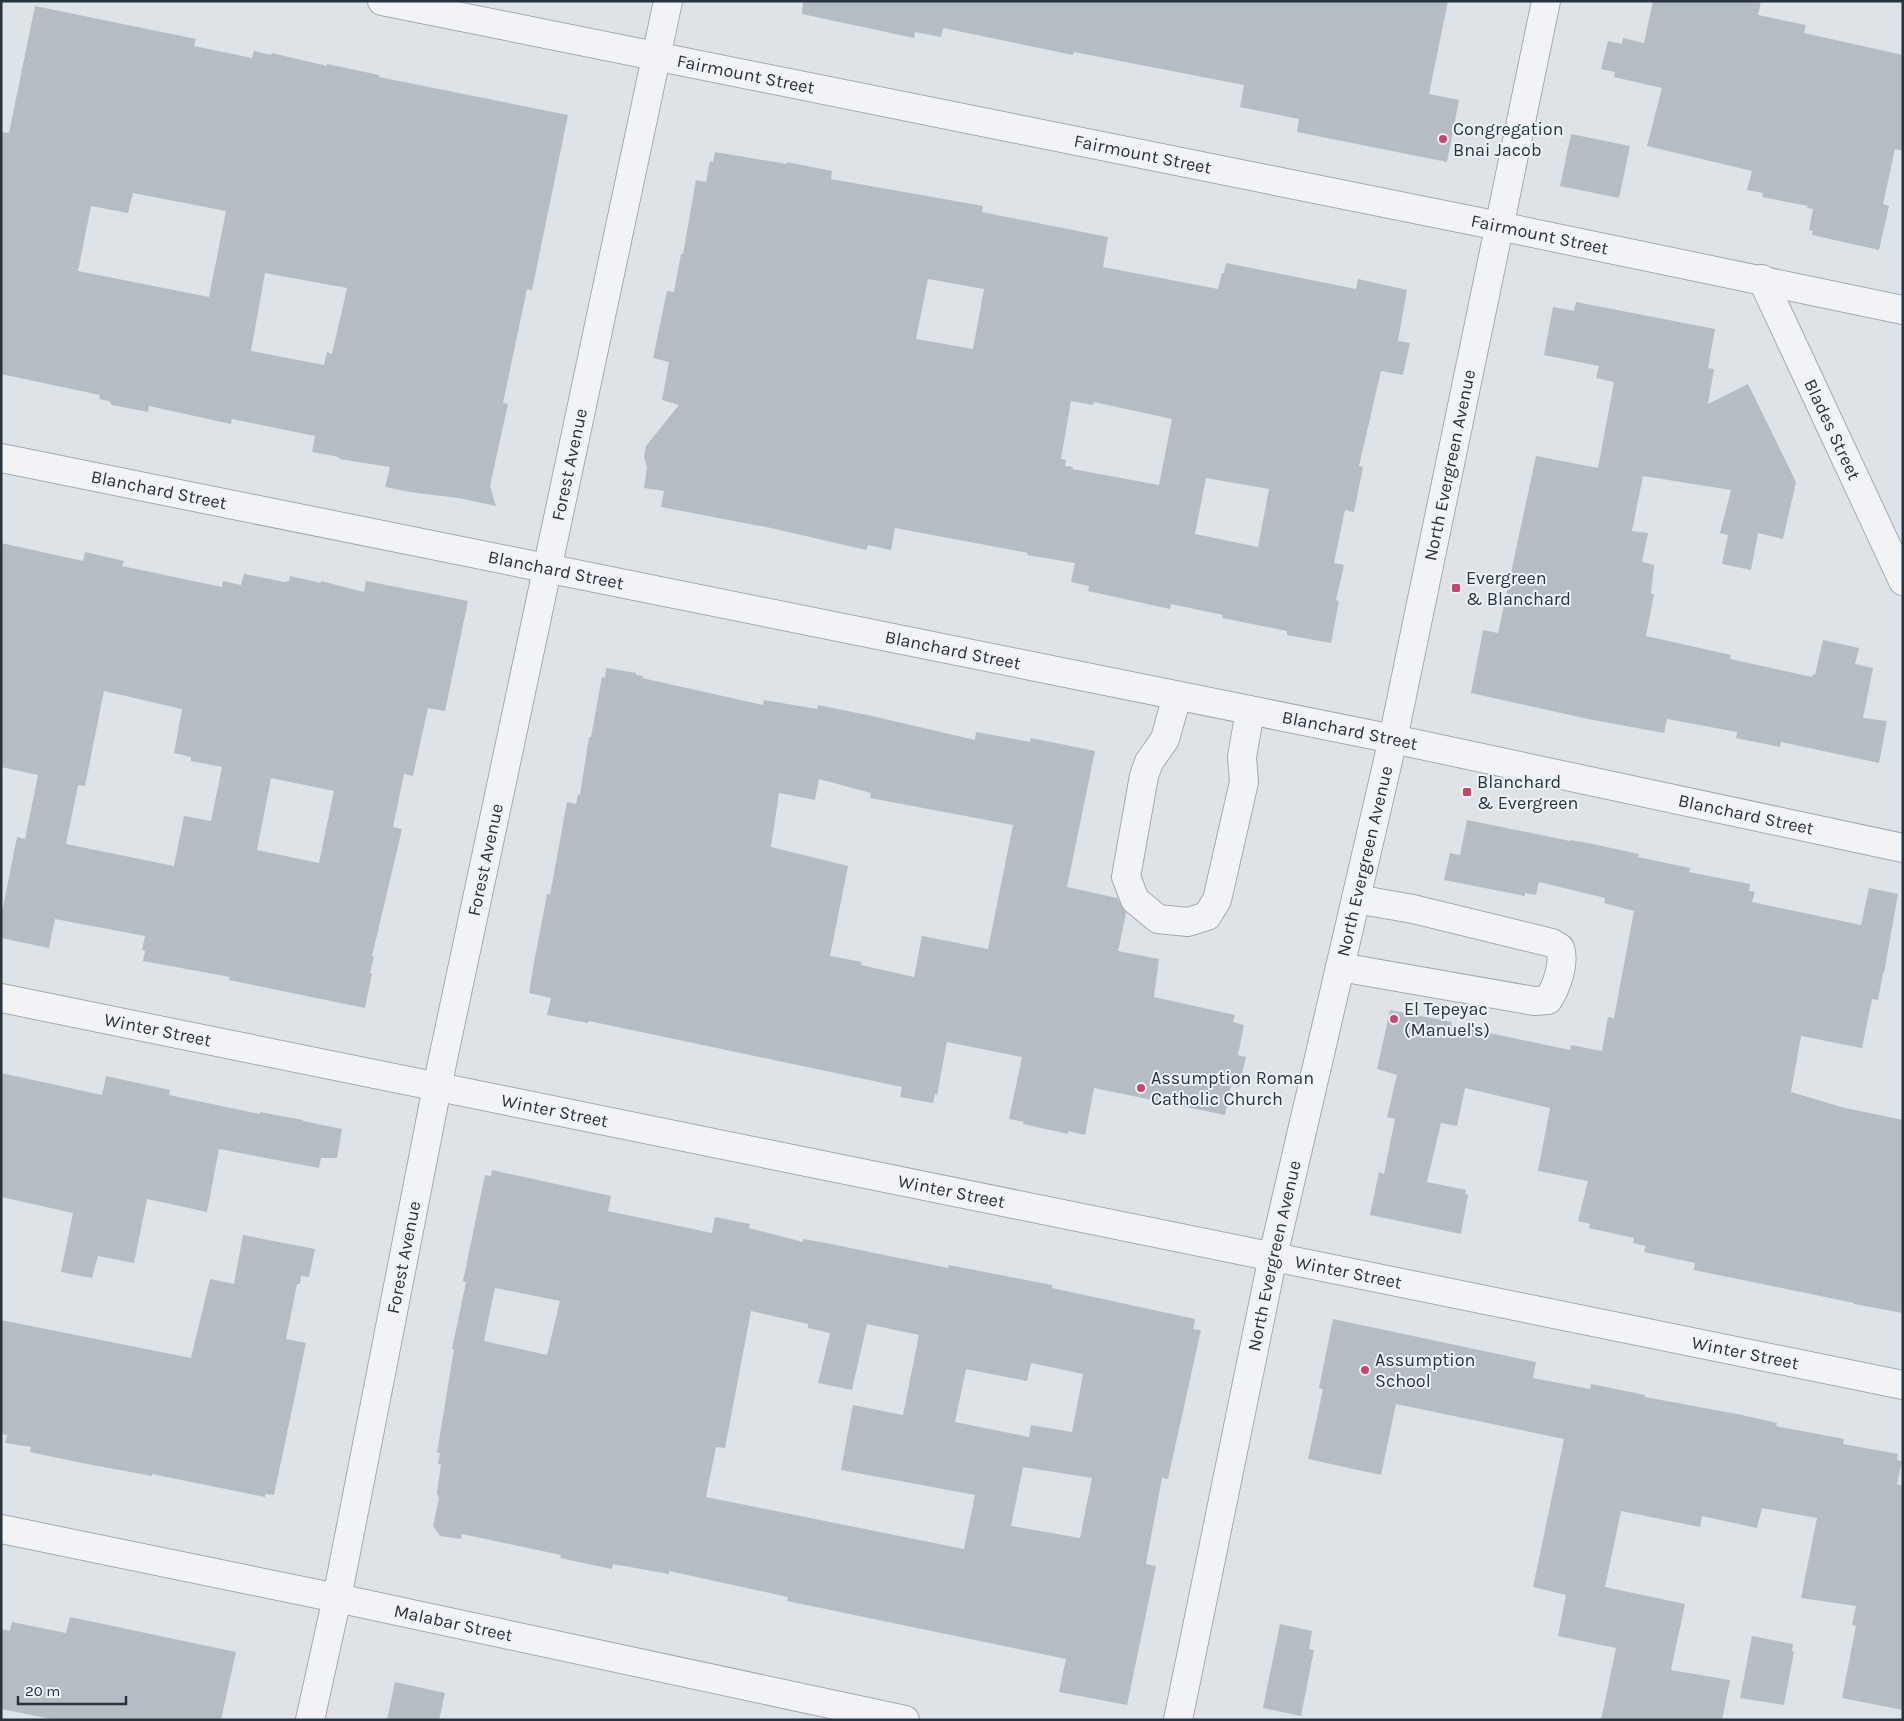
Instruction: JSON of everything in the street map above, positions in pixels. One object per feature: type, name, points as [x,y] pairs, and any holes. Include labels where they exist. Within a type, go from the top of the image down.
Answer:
[{"type":"street","name":"Fairmount Street","points":[[382,1],[656,58],[1762,279],[1903,310]]},
{"type":"street","name":"Forest Avenue","points":[[310,1720],[337,1598],[438,1087],[668,1]]},
{"type":"street","name":"North Evergreen Avenue","points":[[1178,1720],[1273,1256],[1393,739],[1546,1]]},
{"type":"street","name":"Blades Street","points":[[1762,279],[1903,581]]},
{"type":"street","name":"Blanchard Street","points":[[1,458],[548,570],[1393,739],[1903,848]]},
{"type":"street","points":[[1177,696],[1163,742],[1149,762],[1144,776],[1126,877],[1135,900],[1158,919],[1188,922],[1207,916],[1217,900],[1244,782],[1242,762],[1250,711]]},
{"type":"street","points":[[1340,967],[1534,1001],[1548,1000],[1554,990],[1563,956],[1560,948],[1552,943],[1414,910],[1356,899]]},
{"type":"street","name":"Winter Street","points":[[1,998],[1903,1385]]},
{"type":"street","name":"Malabar Street","points":[[1,1529],[337,1598],[905,1720]]},
{"type":"building","points":[[803,1],[1448,1],[1429,94],[1459,100],[1447,162],[1297,132],[1299,119],[1240,107],[1244,85],[1074,52],[1073,55],[943,28],[941,37],[915,32],[914,38],[802,14]]},
{"type":"building","points":[[1653,1],[1761,1],[1758,15],[1806,25],[1804,33],[1903,55],[1903,151],[1895,149],[1883,204],[1889,206],[1879,250],[1812,235],[1813,231],[1809,230],[1813,209],[1807,208],[1808,206],[1762,197],[1763,193],[1747,190],[1752,171],[1647,146],[1662,88],[1614,77],[1615,72],[1601,69],[1608,41],[1622,44],[1623,38],[1644,43]]},
{"type":"building","points":[[35,6],[196,39],[194,46],[252,58],[254,51],[271,55],[272,53],[327,66],[327,64],[379,75],[379,77],[568,115],[532,290],[527,289],[503,403],[508,404],[490,486],[496,506],[385,487],[390,467],[339,459],[339,457],[312,452],[315,436],[232,419],[231,424],[149,406],[148,412],[112,405],[109,401],[99,399],[100,395],[1,374],[1,132],[9,133]],"holes":[[[133,193],[226,211],[209,297],[78,271],[91,206],[128,213]],[[265,273],[347,288],[332,354],[327,352],[324,365],[251,351]]]},
{"type":"building","points":[[1571,134],[1630,146],[1619,198],[1560,186]]},
{"type":"building","points":[[715,152],[787,164],[787,162],[832,171],[831,179],[983,206],[982,212],[1108,237],[1103,267],[1218,289],[1226,263],[1356,289],[1358,279],[1407,290],[1398,341],[1410,343],[1403,375],[1381,371],[1359,466],[1363,467],[1354,512],[1345,510],[1334,563],[1344,565],[1336,600],[1339,601],[1331,643],[1287,635],[1287,631],[1222,618],[1223,615],[1171,604],[1170,609],[1088,591],[1089,586],[1071,582],[1075,563],[1027,555],[1028,553],[895,528],[891,550],[868,545],[866,550],[771,528],[661,507],[664,491],[644,488],[647,467],[644,456],[646,446],[679,405],[662,400],[669,362],[653,358],[667,291],[674,292],[681,254],[683,254],[696,180],[706,182],[710,161],[713,162]],"holes":[[[928,279],[984,289],[973,349],[916,339]],[[1071,401],[1093,405],[1094,402],[1172,419],[1159,485],[1072,469],[1073,467],[1065,466],[1066,460],[1061,459]],[[1206,478],[1269,489],[1258,547],[1195,534]]]},
{"type":"building","points":[[1576,302],[1715,329],[1708,368],[1714,369],[1708,404],[1748,384],[1796,482],[1783,539],[1758,533],[1751,570],[1722,564],[1728,535],[1720,533],[1731,490],[1643,476],[1632,531],[1648,533],[1642,562],[1654,565],[1651,594],[1654,594],[1646,636],[1731,655],[1730,659],[1812,677],[1813,674],[1815,675],[1823,640],[1859,648],[1855,664],[1873,668],[1863,718],[1887,721],[1879,763],[1781,742],[1780,747],[1736,738],[1737,732],[1667,719],[1664,733],[1588,719],[1471,693],[1483,630],[1498,633],[1536,456],[1598,468],[1614,382],[1596,378],[1599,366],[1544,355],[1553,307],[1574,311]]},
{"type":"building","points":[[1,543],[83,561],[85,552],[124,561],[122,566],[222,587],[223,581],[241,585],[244,574],[285,582],[289,581],[290,576],[321,583],[321,581],[364,592],[366,581],[468,601],[445,711],[428,708],[413,776],[404,774],[393,827],[402,829],[372,956],[374,957],[370,973],[372,973],[365,1008],[229,980],[230,977],[143,961],[145,951],[142,950],[145,936],[55,919],[49,948],[1,938],[1,917],[17,837],[25,839],[38,775],[1,767]],"holes":[[[104,691],[182,709],[174,753],[191,757],[191,761],[222,767],[211,821],[184,816],[174,866],[66,844],[78,785],[85,786]],[[271,778],[334,791],[319,863],[257,850]]]},
{"type":"building","points":[[606,668],[636,673],[636,675],[643,676],[642,678],[763,705],[764,700],[817,709],[818,705],[975,740],[976,732],[1030,742],[1031,738],[1095,751],[1067,887],[1117,898],[1126,913],[1118,951],[1159,959],[1154,997],[1235,1015],[1233,1022],[1244,1025],[1238,1055],[1246,1057],[1239,1087],[1231,1085],[1225,1115],[1094,1088],[1085,1135],[1068,1131],[1068,1134],[1009,1119],[1022,1057],[947,1042],[937,1095],[935,1094],[933,1103],[900,1097],[902,1087],[589,1021],[588,1023],[547,1015],[551,998],[529,993],[533,968],[547,894],[550,895],[567,802],[576,804],[578,794],[580,795],[589,737],[591,737],[602,677],[605,678]],"holes":[[[819,779],[871,793],[870,798],[1013,825],[988,949],[922,936],[914,977],[861,965],[862,962],[830,956],[848,866],[771,847],[779,793],[815,800]]]},
{"type":"building","points":[[1467,820],[1639,854],[1638,857],[1690,868],[1689,872],[1750,884],[1749,891],[1755,892],[1752,902],[1861,925],[1869,888],[1898,894],[1878,1000],[1872,999],[1862,1048],[1801,1036],[1791,1092],[1845,1108],[1903,1120],[1903,1313],[1694,1270],[1695,1263],[1644,1252],[1646,1246],[1633,1243],[1634,1238],[1589,1228],[1590,1224],[1578,1221],[1588,1181],[1538,1171],[1550,1108],[1465,1088],[1457,1126],[1441,1123],[1427,1182],[1466,1190],[1465,1194],[1468,1195],[1461,1234],[1370,1215],[1379,1172],[1384,1174],[1395,1119],[1387,1117],[1397,1075],[1377,1069],[1390,1010],[1452,1022],[1451,1025],[1570,1050],[1571,1045],[1602,1051],[1608,1017],[1614,1018],[1634,911],[1604,903],[1605,898],[1539,882],[1536,895],[1525,893],[1525,896],[1444,880],[1450,853],[1460,855]]},
{"type":"building","points":[[1,1073],[102,1095],[106,1076],[170,1090],[169,1095],[342,1129],[337,1158],[321,1158],[319,1168],[219,1149],[207,1212],[147,1199],[134,1263],[98,1256],[92,1278],[61,1272],[73,1213],[1,1197]]},
{"type":"building","points":[[492,1170],[611,1196],[608,1211],[712,1233],[715,1217],[750,1224],[749,1228],[803,1242],[803,1239],[821,1242],[948,1268],[949,1265],[1052,1285],[1052,1288],[1195,1319],[1193,1329],[1201,1330],[1168,1479],[1162,1478],[1146,1564],[1156,1566],[1127,1705],[1059,1692],[1066,1659],[787,1601],[788,1597],[669,1571],[669,1574],[613,1564],[612,1569],[560,1558],[561,1555],[462,1534],[461,1539],[440,1536],[433,1526],[439,1498],[437,1493],[441,1464],[438,1464],[440,1453],[437,1453],[454,1349],[452,1349],[466,1282],[463,1281],[485,1175],[491,1176]],"holes":[[[495,1288],[560,1301],[547,1355],[484,1341]],[[751,1311],[808,1324],[808,1328],[830,1333],[818,1383],[852,1390],[867,1324],[919,1335],[903,1415],[853,1405],[841,1470],[975,1495],[964,1549],[706,1497],[716,1447],[725,1448]],[[1031,1363],[1083,1374],[1072,1432],[1031,1425],[1029,1437],[955,1422],[966,1369],[1027,1381]],[[1023,1467],[1092,1478],[1080,1538],[1011,1526]]]},
{"type":"building","points":[[243,1235],[315,1249],[309,1277],[301,1276],[300,1284],[297,1284],[286,1339],[306,1343],[274,1495],[265,1494],[265,1497],[152,1474],[152,1476],[77,1462],[30,1452],[31,1447],[5,1443],[7,1435],[1,1434],[1,1320],[191,1358],[210,1279],[234,1284]]},
{"type":"building","points":[[1333,1319],[1536,1362],[1533,1378],[1590,1389],[1591,1384],[1645,1395],[1645,1397],[1742,1415],[1777,1423],[1776,1426],[1844,1439],[1843,1444],[1898,1454],[1897,1460],[1902,1461],[1897,1484],[1903,1486],[1903,1710],[1842,1698],[1856,1626],[1852,1625],[1856,1606],[1801,1598],[1817,1518],[1762,1508],[1757,1528],[1702,1516],[1700,1527],[1621,1511],[1605,1587],[1685,1604],[1671,1670],[1730,1680],[1722,1720],[1601,1720],[1616,1648],[1558,1636],[1566,1595],[1533,1587],[1564,1439],[1396,1404],[1381,1475],[1308,1459],[1323,1389],[1319,1388]]},
{"type":"building","points":[[70,1617],[236,1652],[221,1720],[56,1720],[1,1709],[1,1629],[10,1631],[12,1622],[66,1633]]},
{"type":"building","points":[[1280,1624],[1312,1631],[1309,1649],[1314,1650],[1301,1716],[1263,1708]]},
{"type":"building","points":[[1752,1636],[1793,1644],[1792,1651],[1794,1652],[1784,1705],[1740,1698]]},
{"type":"building","points":[[395,1682],[445,1693],[439,1720],[387,1720]]},
{"type":"place","name":"Congregation Bnai Jacob","points":[[1443,139]]},
{"type":"place","name":"Evergreen & Blanchard","points":[[1456,588]]},
{"type":"place","name":"Blanchard & Evergreen","points":[[1467,792]]},
{"type":"place","name":"El Tepeyac (Manuel's)","points":[[1394,1019]]},
{"type":"place","name":"Assumption Roman Catholic Church","points":[[1141,1088]]},
{"type":"place","name":"Assumption School","points":[[1365,1370]]}]
